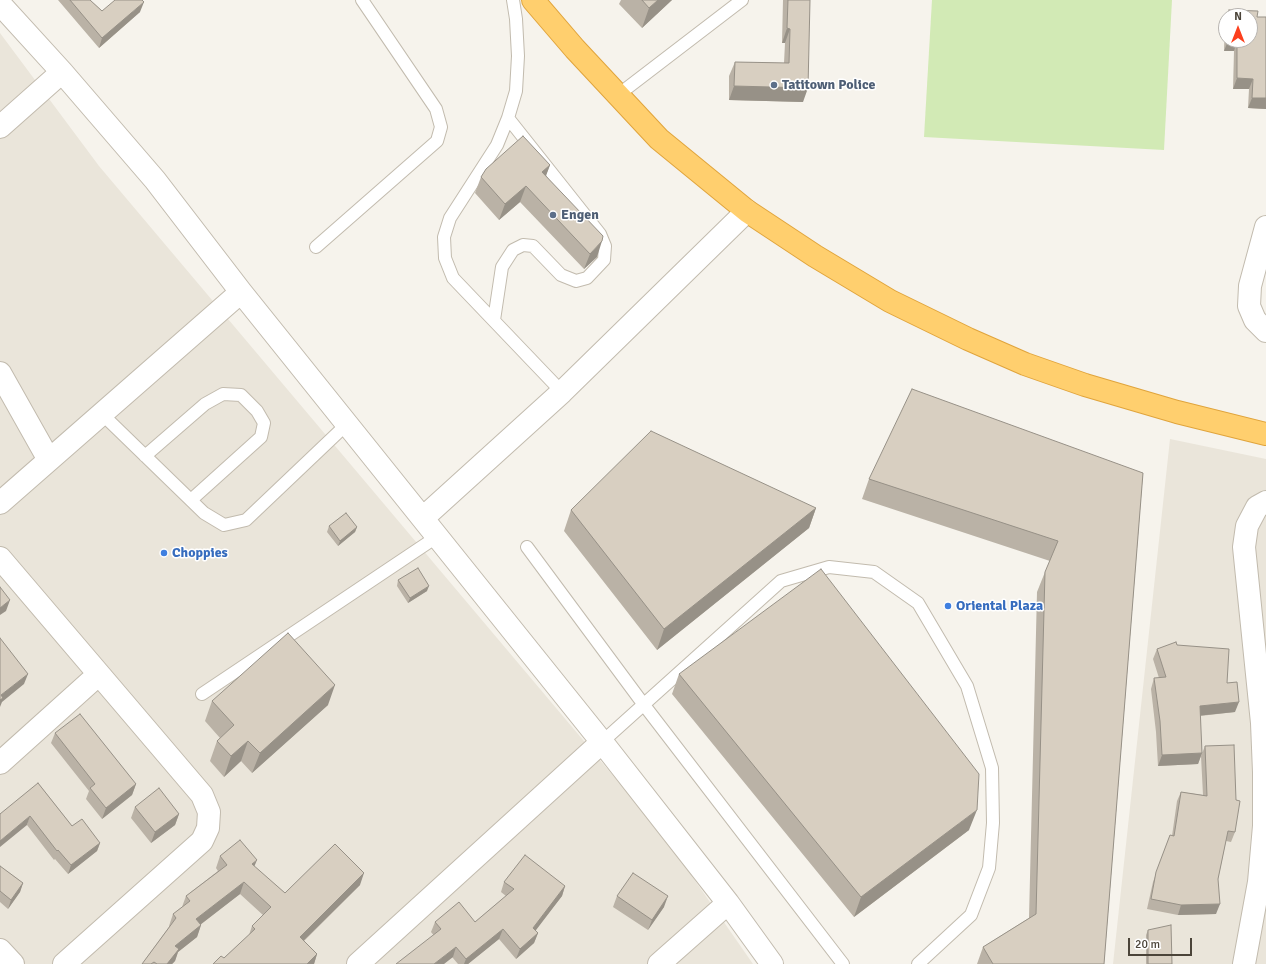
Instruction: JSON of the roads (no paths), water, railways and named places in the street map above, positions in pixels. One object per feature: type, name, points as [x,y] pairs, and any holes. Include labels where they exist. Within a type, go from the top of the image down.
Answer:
[{"type":"highway","points":[[533,0],[575,49],[659,139],[747,211],[815,256],[890,300],[968,339],[1025,364],[1085,385],[1177,412],[1266,434]]},
{"type":"street","points":[[0,4],[62,72],[155,180],[242,292],[602,742],[728,903],[772,964]]},
{"type":"street","points":[[0,127],[62,72]]},
{"type":"street","points":[[423,518],[562,392],[747,211]]},
{"type":"street","points":[[1266,227],[1250,286],[1249,306],[1255,320],[1266,331]]},
{"type":"street","points":[[0,503],[242,292]]},
{"type":"street","points":[[0,372],[49,460]]},
{"type":"street","points":[[1244,964],[1259,882],[1264,826],[1264,772],[1262,723],[1244,547],[1247,526],[1257,507],[1266,502]]},
{"type":"street","points":[[0,558],[202,795],[209,812],[208,828],[202,841],[64,964]]},
{"type":"street","points":[[0,763],[99,674]]},
{"type":"street","points":[[358,964],[602,742]]},
{"type":"street","points":[[659,964],[728,903]]},
{"type":"street","points":[[0,950],[13,964]]},
{"type":"lane","points":[[316,247],[437,141],[441,127],[436,109],[362,0]]},
{"type":"lane","points":[[513,0],[516,19],[518,56],[516,91],[508,118],[497,145],[450,218],[444,237],[445,258],[453,278],[562,392]]},
{"type":"lane","points":[[618,95],[742,0]]},
{"type":"lane","points":[[494,320],[502,267],[513,250],[523,245],[533,246],[561,274],[576,281],[587,278],[604,260],[605,246],[600,234],[508,118]]},
{"type":"lane","points":[[145,456],[205,404],[223,394],[242,395],[257,411],[264,423],[261,437],[191,500]]},
{"type":"lane","points":[[102,414],[204,513],[224,525],[246,520],[347,424]]},
{"type":"lane","points":[[202,694],[438,536]]},
{"type":"lane","points":[[526,547],[644,705],[843,964]]},
{"type":"lane","points":[[602,742],[781,581],[829,567],[874,572],[918,603],[967,686],[992,768],[993,823],[989,868],[971,915],[918,964]]},
{"type":"place","name":"Tatitown Police","points":[[774,85]]},
{"type":"place","name":"Engen","points":[[553,215]]},
{"type":"place","name":"Choppies","points":[[164,553]]},
{"type":"place","name":"Oriental Plaza","points":[[948,606]]}]
